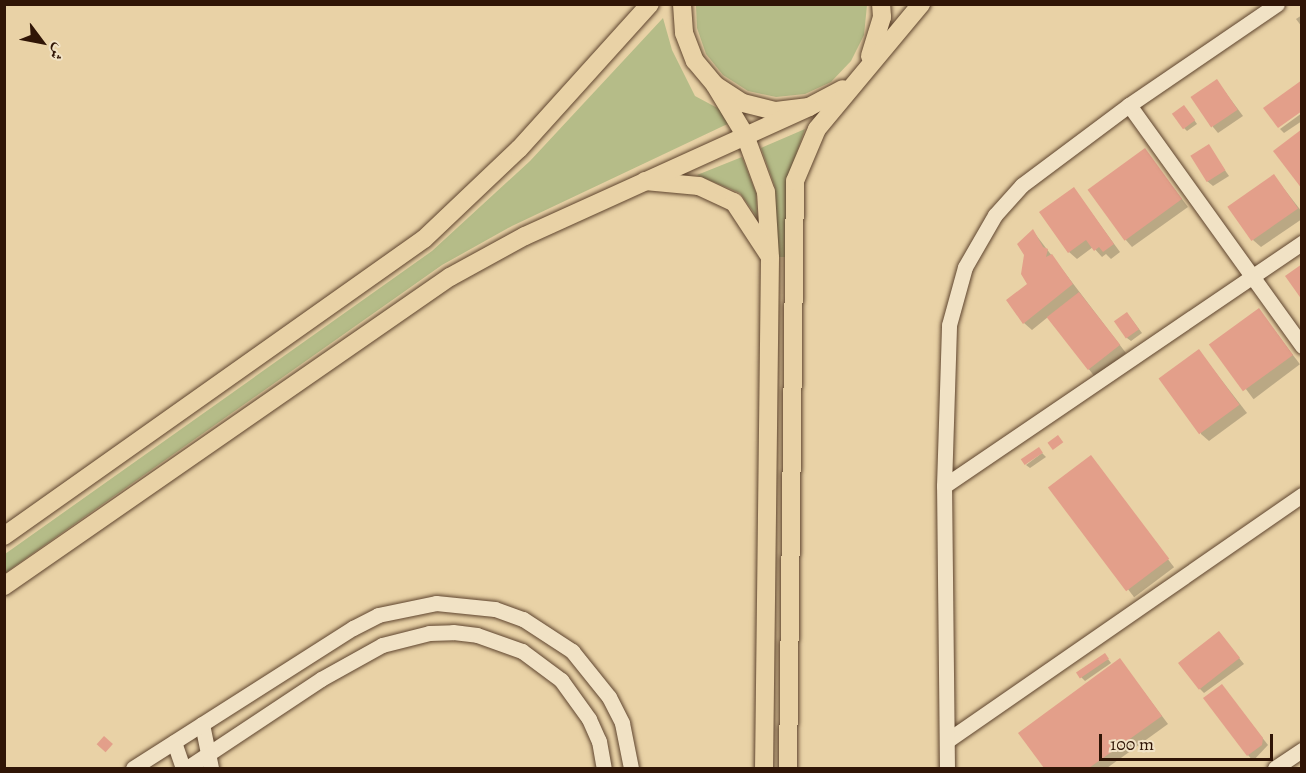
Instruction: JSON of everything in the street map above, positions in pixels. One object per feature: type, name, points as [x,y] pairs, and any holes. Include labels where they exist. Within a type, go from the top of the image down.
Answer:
[{"type":"main road","points":[[4,536],[424,239],[519,149],[650,4]]},
{"type":"main road","points":[[682,4],[684,33],[695,61],[715,85],[745,135],[766,192],[770,258],[764,768]]},
{"type":"main road","points":[[788,768],[795,181],[817,129],[874,50],[882,17],[881,4]]},
{"type":"main road","points":[[4,586],[450,277],[525,236],[834,96],[855,79],[921,4]]},
{"type":"main road","points":[[715,85],[743,103],[776,111],[810,107]]},
{"type":"main road","points":[[643,181],[699,186],[734,202],[770,258]]},
{"type":"street","points":[[947,768],[944,486],[949,325],[958,286],[974,249],[995,215],[1022,185],[1130,105],[1277,4]]},
{"type":"street","points":[[1130,105],[1302,346]]},
{"type":"street","points":[[944,486],[1302,243]]},
{"type":"street","points":[[948,740],[1302,495]]},
{"type":"street","points":[[133,768],[378,615],[427,604],[466,604],[523,619],[572,651],[609,696],[631,752],[631,768]]},
{"type":"street","points":[[174,742],[185,768],[321,679],[382,645],[429,633],[453,632],[485,637],[522,651],[561,680],[589,719],[599,741],[603,768]]},
{"type":"street","points":[[202,724],[211,768]]},
{"type":"street","points":[[1275,768],[1302,750]]},
{"type":"green space","points":[[696,5],[867,5],[864,35],[851,61],[831,82],[805,94],[776,97],[748,91],[723,75],[706,54],[697,28]]},
{"type":"green space","points":[[663,18],[672,50],[695,96],[738,119],[512,226],[442,265],[5,573],[5,554],[432,251],[530,161]]},
{"type":"green space","points":[[805,129],[787,180],[787,257],[777,257],[775,187],[761,148]]},
{"type":"green space","points":[[742,157],[756,193],[757,217],[740,193],[697,175]]},
{"type":"building","points":[[1217,79],[1238,110],[1211,128],[1190,97]]},
{"type":"building","points":[[1302,80],[1302,111],[1278,128],[1263,108]]},
{"type":"building","points":[[1184,105],[1195,120],[1183,129],[1172,114]]},
{"type":"building","points":[[1302,129],[1302,189],[1273,151]]},
{"type":"building","points":[[1209,144],[1225,170],[1207,182],[1190,156]]},
{"type":"building","points":[[1145,148],[1182,199],[1125,241],[1088,190]]},
{"type":"building","points":[[1274,174],[1298,208],[1251,241],[1227,207]]},
{"type":"building","points":[[1074,187],[1114,244],[1103,252],[1099,247],[1094,251],[1086,240],[1068,253],[1039,212]]},
{"type":"building","points":[[1033,229],[1043,247],[1048,249],[1046,257],[1052,254],[1073,284],[1023,324],[1006,300],[1027,284],[1021,274],[1024,255],[1017,244]]},
{"type":"building","points":[[1302,264],[1302,300],[1285,276]]},
{"type":"building","points":[[1079,292],[1120,345],[1088,370],[1047,317]]},
{"type":"building","points":[[1259,308],[1293,355],[1243,391],[1209,344]]},
{"type":"building","points":[[1127,312],[1139,329],[1126,338],[1114,321]]},
{"type":"building","points":[[1199,349],[1240,405],[1199,434],[1159,378]]},
{"type":"building","points":[[1058,435],[1063,442],[1053,450],[1047,443]]},
{"type":"building","points":[[1039,447],[1043,453],[1025,465],[1021,459]]},
{"type":"building","points":[[1091,455],[1169,559],[1126,591],[1048,487]]},
{"type":"building","points":[[1219,631],[1240,658],[1199,690],[1178,663]]},
{"type":"building","points":[[1105,653],[1109,659],[1080,678],[1076,673]]},
{"type":"building","points":[[1120,658],[1162,716],[1089,768],[1044,768],[1018,733]]},
{"type":"building","points":[[1222,684],[1263,738],[1262,745],[1247,756],[1203,698]]},
{"type":"building","points":[[104,736],[113,744],[106,752],[97,744]]}]
